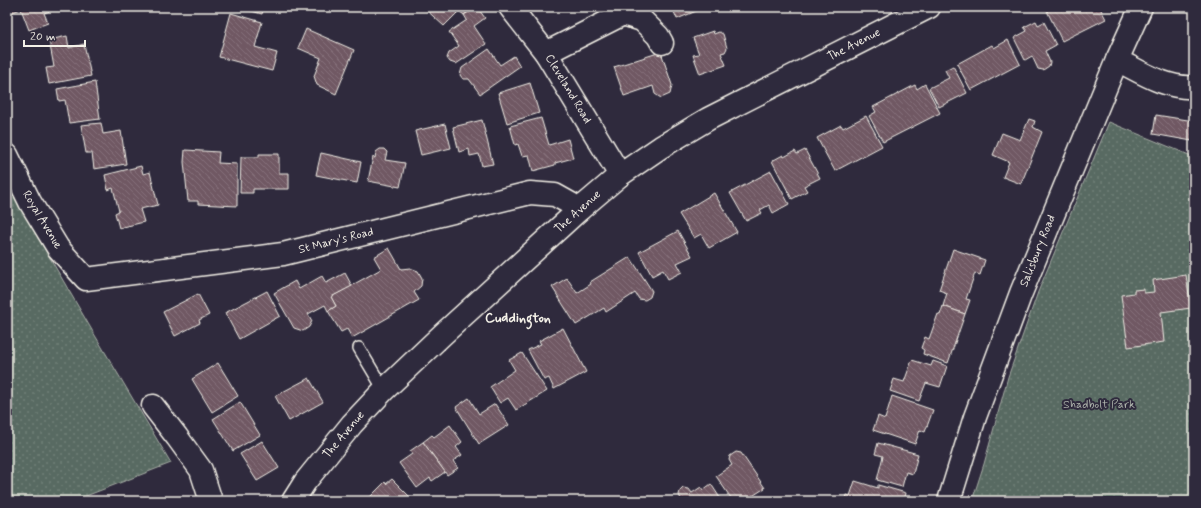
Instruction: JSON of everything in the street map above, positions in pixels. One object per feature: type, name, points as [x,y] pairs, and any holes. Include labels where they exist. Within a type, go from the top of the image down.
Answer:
[{"type":"street","name":"Cleveland Road","points":[[510,7],[546,53],[620,175]]},
{"type":"street","name":"The Avenue","points":[[293,501],[305,482],[348,430],[384,390],[580,209],[620,175],[661,147],[708,119],[929,7]]},
{"type":"street","name":"Salisbury Road","points":[[949,501],[975,417],[1021,294],[1117,60],[1141,7]]},
{"type":"street","points":[[546,53],[622,10],[642,20],[658,36],[662,43]]},
{"type":"street","points":[[1117,60],[1163,83],[1185,88],[1194,87]]},
{"type":"street","name":"Royal Avenue","points":[[7,155],[30,202],[58,248],[86,279]]},
{"type":"street","name":"St Mary's Road","points":[[86,279],[283,254],[530,193],[555,195],[580,209]]},
{"type":"street","points":[[153,406],[201,470],[211,501]]},
{"type":"lane","points":[[359,348],[384,390]]},
{"type":"green space","name":"Shadbolt Park","points":[[1109,122],[1194,157],[1194,501],[972,501],[984,464],[1008,377],[1038,292]]},
{"type":"green space","points":[[7,184],[171,463],[73,501],[7,501]]},
{"type":"building","points":[[8,7],[49,7],[50,11],[44,13],[48,23],[29,30],[21,9],[10,13]]},
{"type":"building","points":[[237,7],[264,7],[262,14]]},
{"type":"building","points":[[423,7],[471,7],[464,15],[459,11],[444,26]]},
{"type":"building","points":[[477,7],[485,18],[474,26],[486,44],[456,64],[450,62],[447,58],[449,53],[459,46],[449,32],[467,20],[464,15]]},
{"type":"building","points":[[672,7],[706,7],[677,19]]},
{"type":"building","points":[[1054,7],[1101,7],[1100,8],[1106,19],[1062,41],[1047,11]]},
{"type":"building","points":[[231,13],[262,22],[255,47],[277,53],[272,71],[219,57]]},
{"type":"building","points":[[1036,21],[1038,25],[1044,22],[1056,45],[1045,51],[1050,62],[1049,66],[1043,70],[1038,69],[1032,56],[1025,60],[1014,38],[1027,31],[1024,27]]},
{"type":"building","points":[[306,29],[354,50],[336,94],[317,85],[314,76],[321,58],[298,48]]},
{"type":"building","points":[[713,31],[714,34],[719,32],[723,34],[727,48],[725,52],[721,53],[726,65],[700,74],[693,55],[699,54],[693,38]]},
{"type":"building","points":[[67,36],[69,48],[84,44],[91,76],[49,84],[46,68],[54,67],[49,40]]},
{"type":"building","points":[[1008,40],[1020,64],[971,90],[957,64],[992,45],[994,48]]},
{"type":"building","points":[[489,49],[500,65],[514,56],[520,66],[480,94],[469,79],[463,79],[460,75],[462,68]]},
{"type":"building","points":[[661,52],[672,85],[670,94],[661,98],[655,94],[653,86],[624,96],[614,67]]},
{"type":"building","points":[[953,66],[967,93],[939,107],[929,88],[949,78],[945,70]]},
{"type":"building","points":[[95,82],[100,119],[69,123],[65,100],[59,101],[57,89]]},
{"type":"building","points":[[530,83],[539,113],[507,123],[498,93]]},
{"type":"building","points":[[925,84],[940,113],[883,142],[869,116],[876,112],[873,107],[915,85],[917,89]]},
{"type":"building","points":[[1156,115],[1194,121],[1192,141],[1153,134]]},
{"type":"building","points":[[866,116],[882,146],[835,171],[817,138],[841,125],[843,128]]},
{"type":"building","points":[[541,118],[549,145],[568,139],[573,158],[533,171],[529,155],[522,156],[518,144],[515,145],[510,126]]},
{"type":"building","points":[[1029,119],[1035,121],[1033,127],[1042,132],[1021,184],[1003,177],[1009,162],[993,155],[1002,133],[1020,140]]},
{"type":"building","points":[[482,120],[493,164],[482,166],[479,154],[470,156],[469,149],[459,152],[453,127]]},
{"type":"building","points":[[101,123],[103,134],[121,131],[126,164],[94,169],[92,153],[86,153],[81,125]]},
{"type":"building","points":[[445,124],[451,148],[421,155],[415,131]]},
{"type":"building","points":[[380,149],[384,149],[387,152],[385,160],[405,163],[400,187],[368,181],[373,157],[375,158],[376,152]]},
{"type":"building","points":[[185,150],[219,152],[218,163],[237,164],[237,206],[198,204],[198,201],[188,201],[184,162]]},
{"type":"building","points":[[805,150],[820,178],[804,186],[807,191],[792,199],[772,161],[795,151],[797,154]]},
{"type":"building","points":[[321,153],[361,162],[357,183],[316,175]]},
{"type":"building","points":[[259,154],[279,154],[279,173],[289,173],[289,189],[253,189],[253,193],[240,193],[241,157],[259,157]]},
{"type":"building","points":[[141,166],[143,174],[150,172],[158,205],[140,209],[144,222],[119,228],[115,213],[119,211],[113,188],[108,190],[105,175]]},
{"type":"building","points":[[771,171],[789,204],[773,213],[769,205],[760,210],[762,213],[746,221],[730,193]]},
{"type":"building","points":[[714,193],[737,232],[709,248],[701,234],[694,238],[679,214]]},
{"type":"building","points":[[678,231],[692,256],[677,263],[682,272],[668,279],[663,270],[652,276],[639,252]]},
{"type":"building","points":[[389,248],[401,269],[410,268],[418,271],[422,278],[421,286],[414,292],[419,300],[352,338],[347,329],[341,332],[328,311],[336,306],[331,297],[381,269],[374,257]]},
{"type":"building","points":[[953,249],[985,260],[980,275],[975,273],[966,299],[970,300],[965,314],[943,306],[947,293],[939,290]]},
{"type":"building","points":[[630,257],[652,291],[650,297],[645,300],[639,299],[635,293],[606,312],[604,308],[576,325],[552,287],[567,278],[577,293],[591,284],[590,282]]},
{"type":"building","points":[[345,273],[352,286],[331,297],[336,306],[328,311],[325,305],[308,314],[312,321],[309,327],[303,331],[294,328],[274,293],[295,281],[299,289],[322,276],[326,283]]},
{"type":"building","points":[[1186,275],[1191,308],[1161,312],[1164,342],[1128,347],[1121,295],[1134,293],[1134,290],[1144,289],[1144,293],[1154,292],[1153,280]]},
{"type":"building","points":[[267,291],[280,316],[239,339],[225,313]]},
{"type":"building","points":[[198,294],[209,315],[199,320],[200,323],[175,336],[163,312]]},
{"type":"building","points":[[943,306],[965,314],[948,363],[923,354],[924,350],[921,348],[925,337],[929,339],[938,314],[940,315]]},
{"type":"building","points":[[563,328],[586,372],[554,389],[549,378],[544,380],[528,350],[541,344],[539,341]]},
{"type":"building","points":[[522,353],[547,391],[516,410],[508,398],[500,403],[490,387],[515,370],[509,360]]},
{"type":"building","points":[[912,360],[931,366],[933,361],[947,366],[940,387],[926,383],[919,401],[890,391],[894,379],[904,382]]},
{"type":"building","points":[[218,363],[238,396],[212,412],[192,379]]},
{"type":"building","points":[[309,378],[323,402],[289,421],[275,396]]},
{"type":"building","points":[[892,396],[933,410],[925,432],[920,430],[915,444],[873,430],[878,416],[885,419]]},
{"type":"building","points":[[469,398],[479,414],[495,404],[509,425],[479,444],[456,407]]},
{"type":"building","points":[[240,402],[260,435],[233,451],[213,419]]},
{"type":"building","points":[[450,425],[462,442],[456,447],[462,455],[453,461],[458,468],[447,475],[423,442],[432,435],[434,437]]},
{"type":"building","points":[[262,441],[279,468],[257,481],[240,454]]},
{"type":"building","points":[[423,442],[445,472],[432,481],[430,478],[417,488],[399,463],[412,454],[410,451]]},
{"type":"building","points":[[878,443],[918,454],[913,474],[906,472],[902,487],[877,480],[883,456],[875,454]]},
{"type":"building","points":[[736,452],[741,453],[765,488],[751,497],[754,501],[733,501],[716,476],[732,465],[729,460],[730,456]]},
{"type":"building","points":[[392,479],[414,501],[366,501],[385,482],[386,484]]},
{"type":"building","points":[[855,481],[878,488],[878,485],[906,493],[904,501],[845,501],[847,495],[850,496]]},
{"type":"building","points":[[711,484],[722,501],[682,501],[679,495],[683,488],[689,489],[692,493],[701,487],[703,490]]},
{"type":"district","name":"Cuddington","points":[[518,318]]}]
